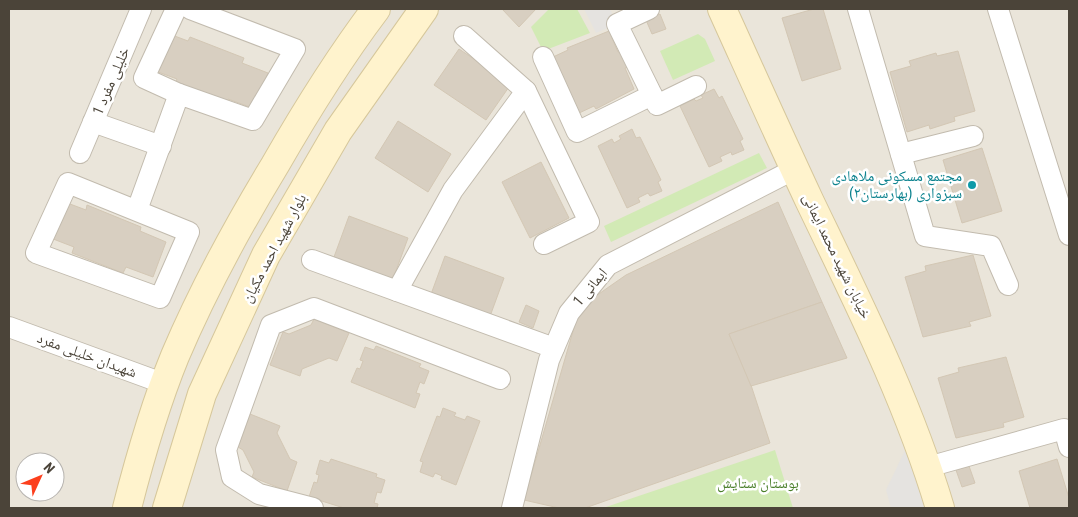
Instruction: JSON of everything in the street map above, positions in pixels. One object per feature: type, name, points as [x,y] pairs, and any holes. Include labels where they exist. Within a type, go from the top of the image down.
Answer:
[{"type":"main road","points":[[127,508],[164,384],[175,356],[232,237],[304,116],[353,40],[376,9]]},
{"type":"main road","name":"بلوار شهید احمد مکیان","points":[[167,508],[202,394],[266,255],[338,131],[424,9]]},
{"type":"main road","name":"خیابان شهید محمد ایمانی","points":[[722,9],[795,169],[879,344],[928,467],[940,508]]},
{"type":"street","name":"خلیلی مفرد 1","points":[[80,153],[141,9]]},
{"type":"street","points":[[176,9],[144,78],[179,94],[253,120],[295,49],[190,9]]},
{"type":"street","points":[[649,9],[614,16],[657,105],[696,86]]},
{"type":"street","points":[[858,9],[925,236],[991,246],[1008,285]]},
{"type":"street","points":[[1002,10],[1069,235]]},
{"type":"street","points":[[464,36],[526,91],[589,222],[544,244]]},
{"type":"street","points":[[543,57],[577,132],[652,95]]},
{"type":"street","points":[[397,291],[453,190],[526,91]]},
{"type":"street","points":[[137,210],[179,94]]},
{"type":"street","points":[[93,122],[161,146]]},
{"type":"street","points":[[901,154],[973,136]]},
{"type":"street","name":"ایمانی 1","points":[[512,508],[549,360],[569,313],[608,265],[795,169]]},
{"type":"street","points":[[68,183],[137,210],[189,232],[160,298],[36,253],[68,183]]},
{"type":"street","points":[[312,260],[554,348]]},
{"type":"street","points":[[313,508],[259,494],[252,490],[232,476],[226,450],[271,325],[314,308],[500,379]]},
{"type":"street","name":"شهیدان خلیلی مفرد","points":[[9,327],[164,384]]},
{"type":"street","points":[[928,467],[1064,429],[1069,447]]},
{"type":"shaded area","points":[[9,9],[1069,9],[1069,508],[9,508]]},
{"type":"shaded area","points":[[584,9],[610,9],[617,24],[596,33]]},
{"type":"shaded area","points":[[908,444],[928,508],[891,508],[886,490]]},
{"type":"green space","points":[[549,9],[577,9],[590,33],[543,51],[531,27]]},
{"type":"green space","points":[[698,34],[705,39],[715,61],[673,80],[660,51]]},
{"type":"green space","points":[[759,153],[767,168],[611,242],[604,226]]},
{"type":"green space","name":"بوستان ستایش","points":[[775,450],[793,508],[603,508]]},
{"type":"building","points":[[502,9],[536,9],[519,27]]},
{"type":"building","points":[[814,9],[823,9],[841,69],[802,81],[782,18]]},
{"type":"building","points":[[660,14],[666,29],[652,34],[646,20]]},
{"type":"building","points":[[609,31],[618,52],[622,51],[629,67],[625,68],[634,89],[596,109],[594,106],[577,114],[553,57],[568,50],[567,48]]},
{"type":"building","points":[[164,32],[188,41],[190,37],[244,58],[242,63],[268,73],[255,109],[228,99],[225,105],[174,85],[177,79],[150,69]]},
{"type":"building","points":[[459,49],[511,84],[486,120],[434,85]]},
{"type":"building","points":[[958,51],[975,111],[954,117],[955,121],[930,129],[929,125],[907,132],[890,72],[911,66],[909,61],[936,53],[937,56]]},
{"type":"building","points":[[714,89],[719,98],[722,96],[743,139],[740,141],[744,150],[732,155],[731,152],[720,157],[722,161],[709,167],[680,106],[694,99],[696,101],[703,98],[701,95]]},
{"type":"building","points":[[398,121],[451,154],[428,192],[375,158]]},
{"type":"building","points":[[632,129],[636,138],[640,137],[661,180],[658,182],[662,191],[650,196],[648,193],[638,198],[640,202],[627,208],[598,146],[612,139],[614,143],[621,139],[619,136]]},
{"type":"building","name":"مجتمع مسکونی ملاهادی سبزواری (بهارستان۲)","points":[[982,148],[1002,211],[962,223],[943,160]]},
{"type":"building","points":[[541,162],[569,218],[530,238],[502,182]]},
{"type":"building","points":[[62,201],[86,210],[87,205],[141,227],[140,231],[166,242],[153,277],[126,267],[123,273],[72,253],[74,247],[48,237]]},
{"type":"building","points":[[778,202],[822,302],[729,334],[750,382],[770,443],[585,508],[559,508],[524,500],[580,307],[626,275]]},
{"type":"building","points":[[349,216],[408,238],[393,279],[334,257]]},
{"type":"building","points":[[973,255],[991,316],[969,322],[971,326],[923,337],[905,277],[926,271],[925,266]]},
{"type":"building","points":[[445,256],[504,278],[489,319],[430,297]]},
{"type":"building","points":[[822,302],[847,358],[751,386],[729,334]]},
{"type":"building","points":[[526,305],[539,311],[533,328],[519,322]]},
{"type":"building","points":[[314,319],[349,333],[337,361],[329,358],[302,369],[300,376],[270,365],[283,332],[289,334],[311,325]]},
{"type":"building","points":[[376,346],[421,364],[419,367],[429,371],[424,384],[420,382],[416,393],[420,394],[415,408],[351,382],[357,368],[360,369],[363,361],[360,360],[365,347],[374,350]]},
{"type":"building","points":[[1006,357],[1024,417],[1003,423],[1004,427],[956,438],[938,378],[959,372],[958,368]]},
{"type":"building","points":[[443,408],[456,413],[454,416],[465,420],[467,416],[480,421],[456,485],[441,479],[442,476],[435,473],[433,477],[420,472],[423,462],[420,461],[437,416],[440,417]]},
{"type":"building","points":[[250,414],[280,426],[277,433],[290,459],[297,462],[287,491],[252,477],[254,472],[243,450],[238,447]]},
{"type":"building","points":[[331,459],[377,474],[376,477],[385,480],[381,493],[377,492],[374,503],[378,504],[377,508],[344,508],[309,497],[314,482],[317,483],[319,475],[316,474],[320,460],[329,463]]},
{"type":"building","points":[[1057,459],[1069,498],[1069,508],[1030,508],[1019,471]]},
{"type":"building","points":[[969,466],[975,483],[962,487],[956,470]]},
{"type":"place","name":"مجتمع مسکونی ملاهادی سبزواری (بهارستان۲)","points":[[972,185]]}]
